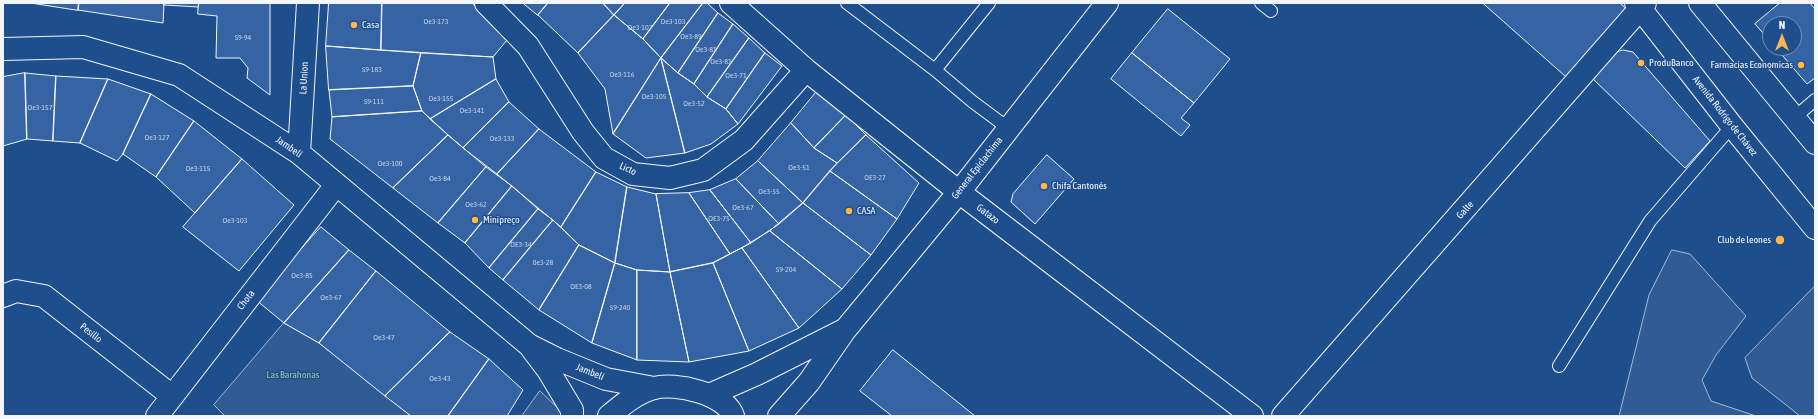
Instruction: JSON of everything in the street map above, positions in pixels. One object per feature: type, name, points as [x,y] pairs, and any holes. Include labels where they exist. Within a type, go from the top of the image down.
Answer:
[{"type":"street","name":"La Union","points":[[299,153],[308,3]]},
{"type":"street","name":"Licto","points":[[486,3],[528,46],[583,132],[604,158],[633,174],[670,178],[704,170],[744,140],[806,70]]},
{"type":"street","name":"Gatazo","points":[[731,3],[806,70],[959,192],[1252,416]]},
{"type":"street","name":"General Epiclachima","points":[[779,416],[809,382],[845,330],[959,192],[1107,3]]},
{"type":"street","points":[[1700,3],[1815,144]]},
{"type":"street","name":"Avenida Rodrigo de Chávez","points":[[1641,5],[1732,126],[1815,228]]},
{"type":"street","name":"Galte","points":[[1283,416],[1641,5]]},
{"type":"street","name":"Jambelí","points":[[3,49],[83,47],[179,75],[299,153],[529,345],[557,359],[606,379],[654,388]]},
{"type":"street","name":"Chota","points":[[157,416],[336,185]]},
{"type":"street","name":"Pesillo","points":[[3,296],[16,291],[44,296],[172,396]]},
{"type":"street","name":"General Epiclachima","points":[[709,394],[757,374],[845,330]]},
{"type":"street","name":"Jambelí","points":[[529,345],[548,370],[572,410],[572,416]]},
{"type":"street","points":[[609,416],[626,401],[654,388],[682,388],[709,394],[731,409],[733,416]]},
{"type":"lane","points":[[847,3],[1008,128]]},
{"type":"lane","points":[[935,70],[989,3]]},
{"type":"lane","points":[[1261,3],[1270,11]]},
{"type":"lane","points":[[1794,118],[1815,100]]},
{"type":"lane","points":[[1559,366],[1650,221],[1732,126]]},
{"type":"green space","points":[[1672,250],[1690,254],[1746,316],[1716,355],[1702,380],[1711,401],[1756,416],[1619,416],[1649,295]]},
{"type":"green space","points":[[1815,286],[1815,416],[1800,416],[1752,378],[1745,358]]},
{"type":"green space","name":"Las Barahonas","points":[[284,323],[319,343],[411,416],[225,416],[214,405]]},
{"type":"green space","points":[[540,391],[561,411],[562,416],[522,416]]},
{"type":"building","points":[[31,3],[79,3],[78,10]]},
{"type":"building","points":[[79,3],[164,3],[163,23],[78,10]]},
{"type":"building","points":[[164,3],[199,3],[198,7],[164,5]]},
{"type":"building","points":[[199,3],[270,3],[270,95],[247,78],[248,68],[240,58],[216,58],[217,16],[198,14]]},
{"type":"building","name":"Casa","points":[[329,3],[382,3],[381,50],[326,46]]},
{"type":"building","points":[[382,3],[472,3],[507,40],[493,57],[381,50]]},
{"type":"building","points":[[523,3],[548,3],[538,15]]},
{"type":"building","points":[[548,3],[603,3],[614,15],[578,53],[538,15]]},
{"type":"building","points":[[603,3],[625,3],[614,15]]},
{"type":"building","points":[[625,3],[670,3],[643,39],[614,15]]},
{"type":"building","points":[[670,3],[703,3],[661,58],[643,39]]},
{"type":"building","points":[[703,3],[707,3],[718,13],[678,73],[661,58]]},
{"type":"building","points":[[1483,3],[1620,3],[1630,12],[1569,79]]},
{"type":"building","points":[[1780,3],[1810,3],[1815,9],[1815,78],[1807,84],[1783,56],[1802,56],[1802,16],[1765,16]]},
{"type":"building","points":[[1168,9],[1230,59],[1194,103],[1132,53]]},
{"type":"building","points":[[718,13],[733,24],[694,84],[678,73]]},
{"type":"building","points":[[614,15],[643,39],[661,58],[613,134],[605,89],[578,53]]},
{"type":"building","points":[[1762,18],[1762,32],[1755,24]]},
{"type":"building","points":[[733,24],[749,38],[707,97],[694,84]]},
{"type":"building","points":[[749,38],[765,53],[726,109],[707,97]]},
{"type":"building","points":[[326,46],[421,53],[413,86],[329,90]]},
{"type":"building","points":[[1623,50],[1633,52],[1710,141],[1685,168],[1591,77],[1614,53]]},
{"type":"building","points":[[421,53],[493,57],[496,79],[430,119],[422,111],[413,86]]},
{"type":"building","points":[[765,53],[782,66],[738,124],[726,109]]},
{"type":"building","points":[[1132,53],[1194,103],[1181,118],[1190,125],[1181,136],[1111,79]]},
{"type":"building","points":[[661,58],[678,73],[694,84],[707,97],[726,109],[738,124],[711,144],[685,153]]},
{"type":"building","points":[[661,58],[685,153],[646,158],[613,134]]},
{"type":"building","points":[[25,73],[56,76],[53,141],[27,139]]},
{"type":"building","points":[[25,73],[27,139],[3,146],[3,77]]},
{"type":"building","points":[[56,76],[108,79],[80,143],[53,141]]},
{"type":"building","points":[[108,79],[151,94],[123,154],[117,161],[80,143]]},
{"type":"building","points":[[496,79],[509,102],[463,148],[430,119]]},
{"type":"building","points":[[413,86],[422,111],[332,117],[329,90]]},
{"type":"building","points":[[818,90],[846,115],[814,148],[791,123]]},
{"type":"building","points":[[151,94],[194,121],[156,177],[123,154]]},
{"type":"building","points":[[509,102],[539,129],[497,174],[463,148]]},
{"type":"building","points":[[422,111],[448,135],[393,188],[330,139],[332,117]]},
{"type":"building","points":[[846,115],[866,135],[837,163],[814,148]]},
{"type":"building","points":[[194,121],[242,159],[195,213],[156,177]]},
{"type":"building","points":[[791,123],[814,148],[837,163],[803,203],[758,161]]},
{"type":"building","points":[[539,129],[596,172],[561,227],[497,174]]},
{"type":"building","points":[[448,135],[486,167],[438,223],[393,188]]},
{"type":"building","points":[[866,135],[919,183],[897,219],[830,171]]},
{"type":"building","name":"Chifa Cantonés","points":[[1047,155],[1074,179],[1035,224],[1011,202],[1013,194]]},
{"type":"building","points":[[242,159],[294,205],[239,271],[183,227]]},
{"type":"building","points":[[758,161],[803,203],[779,224],[736,179]]},
{"type":"building","points":[[486,167],[512,186],[465,243],[438,223]]},
{"type":"building","name":"CASA","points":[[830,171],[897,219],[871,255],[803,203]]},
{"type":"building","points":[[596,172],[627,187],[615,263],[579,245],[561,227]]},
{"type":"building","points":[[736,179],[779,224],[751,243],[710,190]]},
{"type":"building","points":[[512,186],[538,209],[489,268],[465,243]]},
{"type":"building","points":[[627,187],[656,194],[670,272],[637,270],[615,263]]},
{"type":"building","points":[[710,190],[751,243],[730,254],[689,193]]},
{"type":"building","points":[[689,193],[730,254],[713,263],[670,272],[656,194]]},
{"type":"building","points":[[803,203],[871,255],[842,289],[770,231]]},
{"type":"building","points":[[538,209],[553,220],[503,280],[489,268]]},
{"type":"building","points":[[553,220],[579,245],[539,310],[503,280]]},
{"type":"building","points":[[321,227],[349,250],[284,323],[256,300]]},
{"type":"building","points":[[770,231],[842,289],[799,328],[742,248]]},
{"type":"building","points":[[579,245],[615,263],[592,343],[539,310]]},
{"type":"building","points":[[742,248],[799,328],[749,351],[713,263]]},
{"type":"building","points":[[349,250],[376,271],[319,343],[284,323]]},
{"type":"building","points":[[615,263],[637,270],[637,360],[592,343]]},
{"type":"building","points":[[713,263],[749,351],[689,362],[670,272]]},
{"type":"building","points":[[637,270],[670,272],[689,362],[637,360]]},
{"type":"building","points":[[376,271],[450,332],[385,396],[319,343]]},
{"type":"building","points":[[450,332],[489,359],[448,416],[411,416],[385,396]]},
{"type":"building","points":[[893,350],[975,416],[892,416],[860,391]]},
{"type":"building","points":[[489,359],[523,390],[507,416],[448,416]]},
{"type":"place","name":"Casa","points":[[354,25]]},
{"type":"place","name":"ProduBanco","points":[[1641,63]]},
{"type":"place","name":"Farmacias Economicas","points":[[1801,65]]},
{"type":"place","name":"Chifa Cantonés","points":[[1044,186]]},
{"type":"place","name":"CASA","points":[[849,211]]},
{"type":"place","name":"Minipreço","points":[[475,220]]},
{"type":"place","name":"Club de leones","points":[[1780,240]]}]
